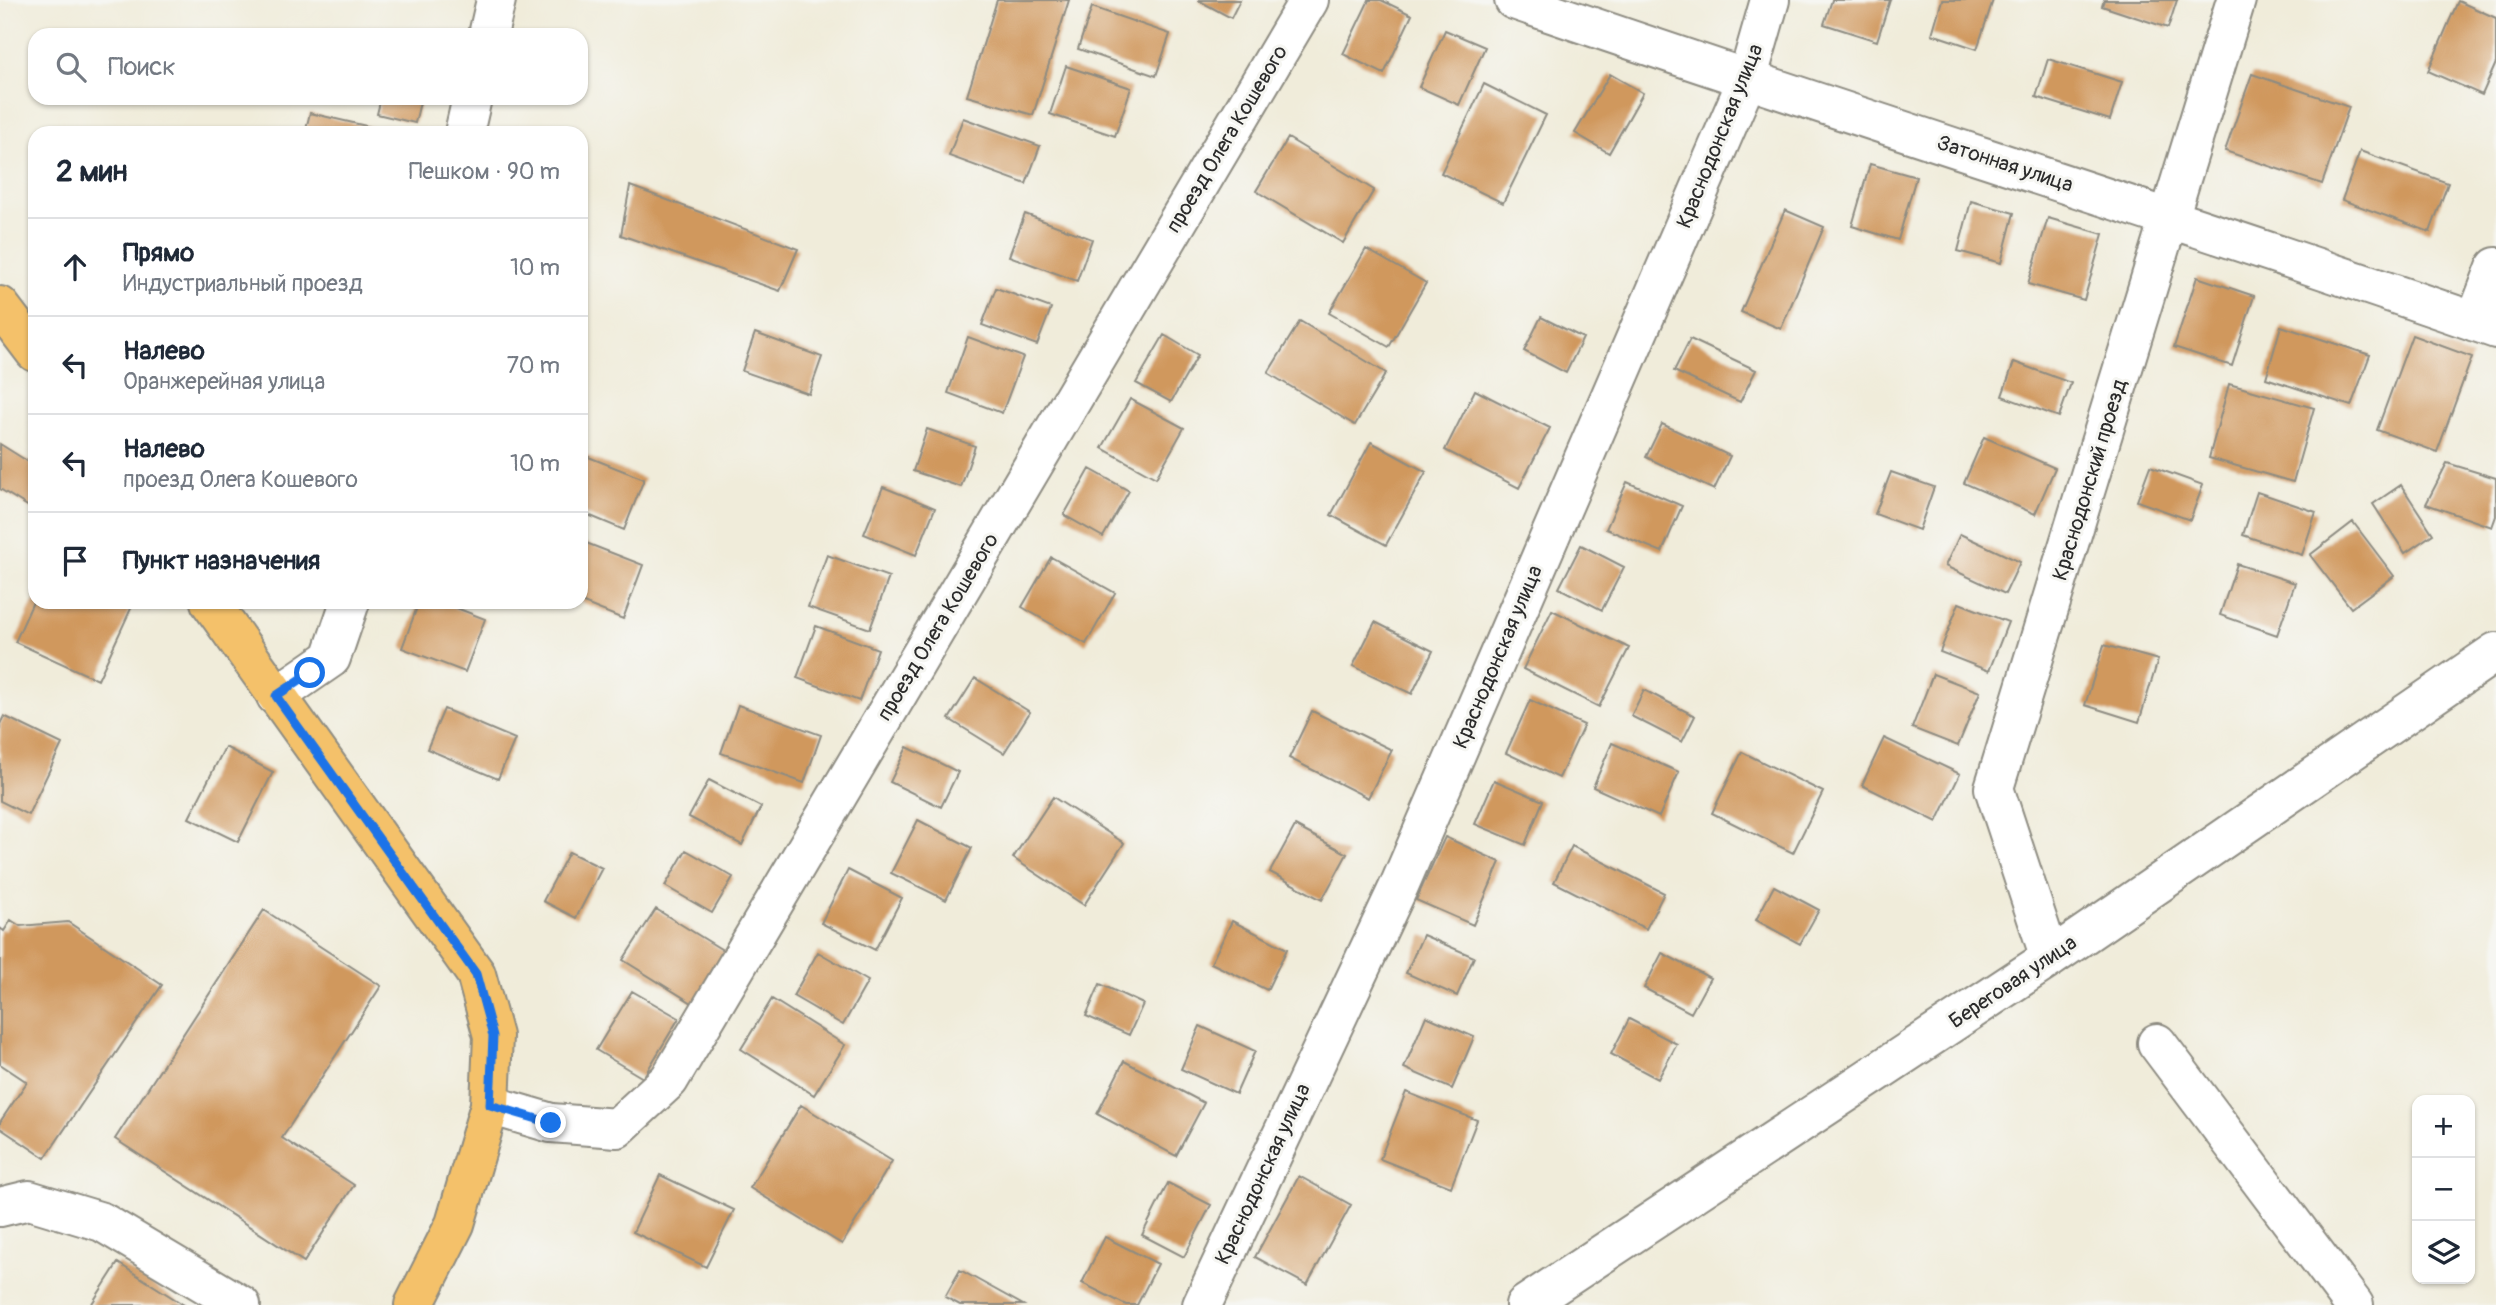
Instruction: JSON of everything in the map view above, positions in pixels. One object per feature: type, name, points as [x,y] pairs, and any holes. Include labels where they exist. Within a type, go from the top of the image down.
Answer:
[{"type":"main road","points":[[215,609],[476,974],[493,1036],[490,1105],[455,1223],[414,1305]]},
{"type":"street","points":[[490,28],[496,0]]},
{"type":"street","name":"проезд Олега Кошевого","points":[[490,1105],[551,1123],[617,1128],[669,1080],[1309,0]]},
{"type":"street","name":"Затонная улица","points":[[1514,0],[1747,80],[2171,217],[2486,325]]},
{"type":"street","name":"Краснодонская улица","points":[[1202,1305],[1399,886],[1747,80],[1770,0]]},
{"type":"street","name":"Краснодонский проезд","points":[[2050,958],[1994,788],[2236,0]]},
{"type":"street","points":[[466,126],[470,105]]},
{"type":"street","points":[[2486,325],[2496,268]]},
{"type":"street","points":[[276,696],[331,659],[348,609]]},
{"type":"street","name":"Береговая улица","points":[[1525,1305],[2050,958],[2496,652]]},
{"type":"street","points":[[2157,1043],[2354,1305]]},
{"type":"street","points":[[0,1206],[29,1200],[102,1222],[241,1305]]},
{"type":"building","points":[[997,0],[1069,0],[1033,115],[967,96]]},
{"type":"building","points":[[1198,0],[1240,0],[1231,18]]},
{"type":"building","points":[[1369,0],[1381,0],[1412,15],[1384,74],[1343,54]]},
{"type":"building","points":[[1832,0],[1890,0],[1877,41],[1824,24]]},
{"type":"building","points":[[1942,0],[1993,0],[1977,49],[1932,34]]},
{"type":"building","points":[[2104,0],[2177,0],[2168,28],[2102,6]]},
{"type":"building","points":[[2458,1],[2496,18],[2496,63],[2482,95],[2428,71]]},
{"type":"building","points":[[1092,7],[1170,34],[1156,76],[1078,49]]},
{"type":"building","points":[[1445,30],[1485,47],[1459,105],[1419,87]]},
{"type":"building","points":[[2048,59],[2122,82],[2110,120],[2036,97]]},
{"type":"building","points":[[1066,66],[1131,88],[1115,136],[1050,114]]},
{"type":"building","points":[[1610,74],[1643,93],[1609,153],[1575,133]]},
{"type":"building","points":[[2252,74],[2349,107],[2322,184],[2225,151]]},
{"type":"building","points":[[1484,84],[1546,115],[1503,203],[1441,173]]},
{"type":"building","points":[[379,105],[419,105],[415,123],[377,114]]},
{"type":"building","points":[[310,113],[366,126],[307,126]]},
{"type":"building","points":[[963,118],[1040,146],[1026,184],[949,156]]},
{"type":"building","points":[[1288,138],[1374,190],[1343,243],[1256,191]]},
{"type":"building","points":[[2360,151],[2448,183],[2430,232],[2342,200]]},
{"type":"building","points":[[1870,164],[1916,177],[1898,240],[1852,226]]},
{"type":"building","points":[[630,186],[798,249],[780,291],[621,235]]},
{"type":"building","points":[[1971,201],[2014,213],[2001,263],[1958,251]]},
{"type":"building","points":[[1785,210],[1824,227],[1781,329],[1741,312]]},
{"type":"building","points":[[1025,214],[1092,239],[1077,281],[1009,256]]},
{"type":"building","points":[[2048,218],[2103,234],[2084,300],[2028,284]]},
{"type":"building","points":[[1366,249],[1426,283],[1389,347],[1329,313]]},
{"type":"building","points":[[2197,277],[2254,296],[2232,366],[2174,347]]},
{"type":"building","points":[[996,288],[1051,308],[1037,345],[982,325]]},
{"type":"building","points":[[1541,317],[1583,338],[1566,373],[1524,351]]},
{"type":"building","points":[[1300,321],[1386,373],[1355,425],[1268,373]]},
{"type":"building","points":[[2281,326],[2370,355],[2351,406],[2266,378]]},
{"type":"building","points":[[755,333],[822,357],[809,394],[742,371]]},
{"type":"building","points":[[1164,335],[1198,355],[1171,402],[1136,383]]},
{"type":"building","points":[[2412,335],[2472,357],[2437,452],[2377,430]]},
{"type":"building","points":[[968,337],[1023,357],[1002,413],[948,393]]},
{"type":"building","points":[[1690,339],[1756,370],[1740,402],[1674,371]]},
{"type":"building","points":[[2014,362],[2071,383],[2059,417],[2002,396]]},
{"type":"building","points":[[2229,384],[2314,408],[2293,482],[2209,458]]},
{"type":"building","points":[[1475,390],[1550,428],[1519,488],[1445,450]]},
{"type":"building","points":[[1130,399],[1184,428],[1156,478],[1102,448]]},
{"type":"building","points":[[1662,424],[1730,456],[1714,490],[1646,457]]},
{"type":"building","points":[[927,429],[975,446],[961,487],[913,471]]},
{"type":"building","points":[[1984,437],[2055,468],[2035,514],[1964,483]]},
{"type":"building","points":[[1371,442],[1426,472],[1386,545],[1331,515]]},
{"type":"building","points":[[0,444],[28,462],[28,506],[0,489]]},
{"type":"building","points":[[588,457],[644,479],[624,530],[588,515]]},
{"type":"building","points":[[2447,463],[2496,478],[2496,516],[2492,527],[2426,504]]},
{"type":"building","points":[[2150,466],[2203,485],[2190,520],[2137,501]]},
{"type":"building","points":[[1090,469],[1129,491],[1103,537],[1064,515]]},
{"type":"building","points":[[1891,472],[1934,487],[1919,530],[1875,514]]},
{"type":"building","points":[[1627,482],[1682,506],[1662,552],[1606,529]]},
{"type":"building","points":[[2401,485],[2433,534],[2405,553],[2373,504]]},
{"type":"building","points":[[883,487],[935,508],[916,555],[864,534]]},
{"type":"building","points":[[2257,492],[2316,512],[2302,555],[2243,535]]},
{"type":"building","points":[[2353,522],[2394,576],[2351,608],[2310,555]]},
{"type":"building","points":[[1960,534],[2020,562],[2005,594],[1945,566]]},
{"type":"building","points":[[588,544],[643,565],[623,619],[588,605]]},
{"type":"building","points":[[1581,545],[1624,567],[1602,610],[1559,588]]},
{"type":"building","points":[[827,555],[889,577],[870,629],[808,607]]},
{"type":"building","points":[[1051,557],[1115,593],[1086,644],[1022,607]]},
{"type":"building","points":[[2237,564],[2295,583],[2277,635],[2220,615]]},
{"type":"building","points":[[1959,603],[2008,622],[1989,671],[1940,652]]},
{"type":"building","points":[[30,609],[131,609],[98,680],[15,642]]},
{"type":"building","points":[[416,609],[459,609],[485,619],[465,672],[402,648]]},
{"type":"building","points":[[1552,610],[1629,648],[1599,707],[1523,669]]},
{"type":"building","points":[[1375,622],[1433,651],[1412,694],[1353,666]]},
{"type":"building","points":[[816,626],[878,649],[859,701],[797,678]]},
{"type":"building","points":[[2104,645],[2158,660],[2139,722],[2085,705]]},
{"type":"building","points":[[1933,674],[1980,692],[1958,746],[1912,728]]},
{"type":"building","points":[[975,678],[1030,712],[1004,753],[949,719]]},
{"type":"building","points":[[1644,690],[1695,716],[1682,742],[1631,716]]},
{"type":"building","points":[[1530,700],[1584,725],[1559,778],[1506,753]]},
{"type":"building","points":[[738,705],[821,735],[804,783],[721,753]]},
{"type":"building","points":[[444,709],[515,739],[498,779],[427,749]]},
{"type":"building","points":[[1312,711],[1392,750],[1368,798],[1289,758]]},
{"type":"building","points":[[4,716],[62,744],[28,815],[0,801],[0,724]]},
{"type":"building","points":[[1884,738],[1960,774],[1937,822],[1862,785]]},
{"type":"building","points":[[1612,743],[1679,772],[1659,817],[1593,787]]},
{"type":"building","points":[[225,747],[273,772],[238,842],[189,818]]},
{"type":"building","points":[[907,747],[958,772],[941,807],[890,782]]},
{"type":"building","points":[[1742,752],[1823,792],[1793,853],[1712,813]]},
{"type":"building","points":[[709,780],[761,807],[742,845],[689,817]]},
{"type":"building","points":[[1494,780],[1543,801],[1525,845],[1475,824]]},
{"type":"building","points":[[1053,797],[1124,843],[1084,905],[1013,858]]},
{"type":"building","points":[[918,820],[972,848],[946,900],[891,873]]},
{"type":"building","points":[[1295,826],[1347,854],[1322,900],[1270,872]]},
{"type":"building","points":[[1445,837],[1500,862],[1473,925],[1416,900]]},
{"type":"building","points":[[1572,846],[1664,893],[1646,929],[1554,882]]},
{"type":"building","points":[[686,850],[733,877],[712,913],[665,886]]},
{"type":"building","points":[[569,852],[602,868],[576,918],[543,901]]},
{"type":"building","points":[[848,870],[902,898],[875,950],[821,923]]},
{"type":"building","points":[[1774,886],[1819,910],[1800,944],[1756,920]]},
{"type":"building","points":[[656,909],[729,954],[697,1006],[623,960]]},
{"type":"building","points":[[264,910],[381,986],[282,1138],[354,1185],[304,1262],[115,1139]]},
{"type":"building","points":[[11,920],[20,926],[68,922],[162,985],[45,1158],[0,1128],[0,1122],[27,1082],[0,1064],[0,928],[4,931]]},
{"type":"building","points":[[1232,921],[1287,949],[1267,990],[1211,963]]},
{"type":"building","points":[[1423,935],[1474,957],[1457,996],[1406,973]]},
{"type":"building","points":[[818,952],[868,981],[843,1025],[793,996]]},
{"type":"building","points":[[1662,953],[1710,978],[1691,1013],[1644,988]]},
{"type":"building","points":[[1100,984],[1143,1004],[1129,1035],[1086,1016]]},
{"type":"building","points":[[632,991],[679,1018],[643,1078],[596,1050]]},
{"type":"building","points":[[772,999],[845,1045],[814,1095],[741,1049]]},
{"type":"building","points":[[1426,1016],[1474,1037],[1452,1089],[1404,1068]]},
{"type":"building","points":[[1629,1019],[1677,1044],[1658,1079],[1611,1054]]},
{"type":"building","points":[[1200,1026],[1255,1051],[1236,1094],[1181,1069]]},
{"type":"building","points":[[1124,1061],[1204,1103],[1176,1156],[1097,1114]]},
{"type":"building","points":[[1406,1092],[1477,1120],[1451,1187],[1380,1159]]},
{"type":"building","points":[[801,1105],[892,1161],[842,1244],[750,1188]]},
{"type":"building","points":[[660,1175],[734,1210],[706,1267],[633,1232]]},
{"type":"building","points":[[1299,1176],[1351,1205],[1307,1285],[1255,1257]]},
{"type":"building","points":[[1168,1183],[1211,1205],[1184,1257],[1142,1235]]},
{"type":"building","points":[[1105,1237],[1158,1264],[1137,1305],[1126,1305],[1082,1283]]},
{"type":"building","points":[[118,1263],[184,1305],[91,1305]]},
{"type":"building","points":[[960,1270],[1023,1305],[960,1305],[945,1297]]},
{"type":"route","points":[[310,673],[276,696],[476,974],[493,1036],[490,1105],[551,1123]]}]
